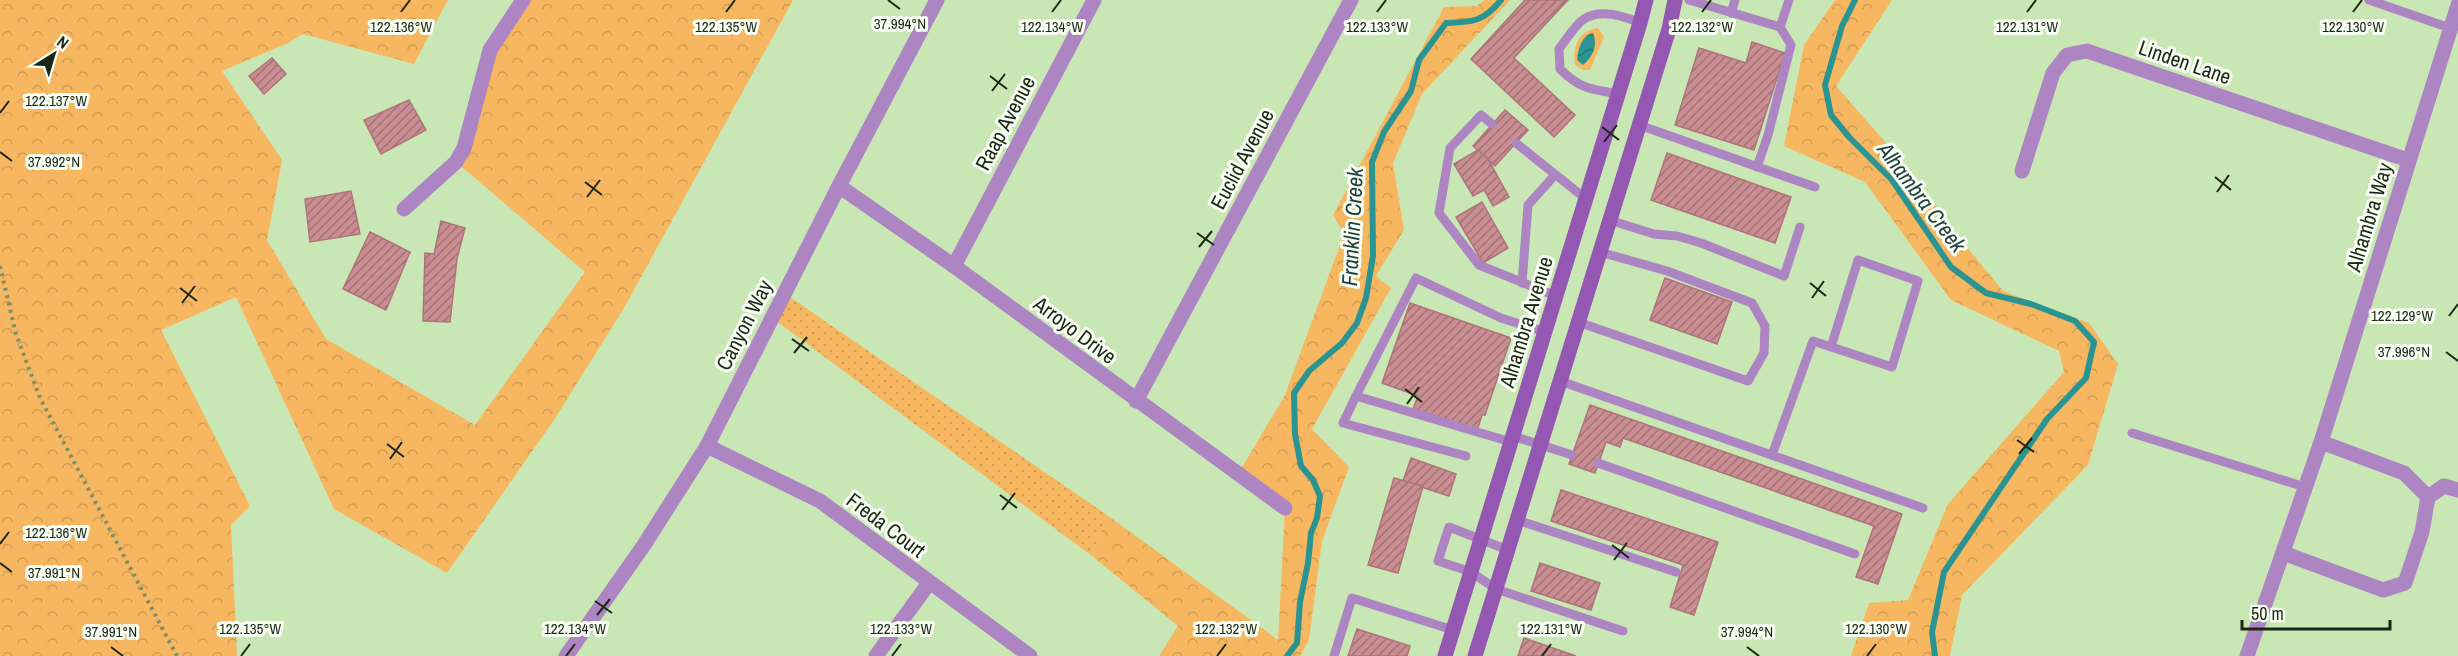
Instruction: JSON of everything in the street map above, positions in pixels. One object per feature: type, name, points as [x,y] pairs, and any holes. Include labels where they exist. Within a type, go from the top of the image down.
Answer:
[{"type":"main road","name":"Alhambra Avenue","points":[[1445,656],[1646,0]]},
{"type":"main road","points":[[1475,656],[1639,125],[1675,0]]},
{"type":"street","points":[[404,209],[456,162],[464,148],[490,50],[523,0]]},
{"type":"street","name":"Canyon Way","points":[[566,656],[644,545],[707,446],[839,186],[937,0]]},
{"type":"street","name":"Raap Avenue","points":[[954,266],[1094,0]]},
{"type":"street","name":"Euclid Avenue","points":[[1136,401],[1351,0]]},
{"type":"street","name":"Alhambra Way","points":[[2247,656],[2321,442],[2458,5]]},
{"type":"street","name":"Linden Lane","points":[[2022,171],[2053,73],[2067,55],[2088,51],[2408,160]]},
{"type":"street","name":"Arroyo Drive","points":[[839,186],[954,266],[1285,508]]},
{"type":"street","points":[[2321,442],[2404,473],[2428,497]]},
{"type":"street","name":"Freda Court","points":[[707,446],[820,501],[1030,656]]},
{"type":"street","points":[[2283,553],[2383,590],[2405,583],[2422,532],[2428,497],[2444,486],[2458,490]]},
{"type":"street","points":[[876,656],[929,583]]},
{"type":"lane","points":[[1689,0],[1780,27],[1791,45],[1757,166]]},
{"type":"lane","points":[[1731,12],[1735,0]]},
{"type":"lane","points":[[1780,27],[1789,0]]},
{"type":"lane","points":[[2369,0],[2450,28]]},
{"type":"lane","points":[[1618,94],[1589,89],[1573,82],[1560,69],[1559,49],[1585,18],[1605,14],[1621,15],[1640,23]]},
{"type":"lane","points":[[1492,124],[1481,115],[1450,148],[1438,213],[1479,265],[1556,296]]},
{"type":"lane","points":[[1639,125],[1815,187]]},
{"type":"lane","points":[[1516,143],[1554,176],[1586,199]]},
{"type":"lane","points":[[1521,283],[1528,205],[1554,176]]},
{"type":"lane","points":[[1610,220],[1654,234],[1677,236],[1701,243],[1784,276],[1800,227]]},
{"type":"lane","points":[[1578,322],[1748,381],[1764,353],[1765,326],[1752,303],[1667,271],[1600,252]]},
{"type":"lane","points":[[1772,456],[1813,341],[1892,367],[1917,281],[1858,260],[1832,346]]},
{"type":"lane","points":[[1466,456],[1342,423],[1416,278],[1501,318],[1545,332]]},
{"type":"lane","points":[[1560,381],[1923,508]]},
{"type":"lane","points":[[1356,396],[1572,455]]},
{"type":"lane","points":[[2132,433],[2305,488]]},
{"type":"lane","points":[[1598,463],[1854,554]]},
{"type":"lane","points":[[1517,520],[1676,572]]},
{"type":"lane","points":[[1508,550],[1449,527],[1438,561],[1471,572],[1496,589],[1623,631]]},
{"type":"lane","points":[[1334,656],[1352,598],[1453,630]]},
{"type":"path","points":[[0,267],[16,334],[40,398],[177,656]]},
{"type":"green space","points":[[0,0],[448,0],[414,64],[303,34],[288,43],[222,71],[282,160],[267,240],[326,339],[475,425],[585,272],[456,162],[490,50],[523,0],[793,0],[624,308],[554,420],[447,573],[334,509],[236,297],[161,330],[250,506],[231,525],[237,656],[0,656]]},
{"type":"green space","points":[[1484,0],[1510,0],[1422,94],[1393,163],[1404,230],[1376,276],[1391,288],[1312,429],[1349,467],[1322,541],[1309,640],[1300,656],[1159,656],[1178,626],[1092,556],[1107,515],[1278,640],[1285,508],[1238,474],[1285,395],[1344,234],[1333,215],[1444,7],[1477,6]]},
{"type":"green space","points":[[1835,0],[1892,0],[1836,86],[1908,168],[1957,235],[2003,291],[2089,323],[2118,364],[2088,465],[1962,595],[1950,656],[1851,656],[1869,603],[1908,600],[1948,504],[2064,372],[2059,351],[1951,300],[1865,182],[1784,146],[1804,45]]},
{"type":"green space","points":[[1598,28],[1604,37],[1590,70],[1583,70],[1575,65],[1576,46],[1581,36],[1591,29]]},
{"type":"green space","points":[[784,293],[1107,515],[1092,556],[771,317]]},
{"type":"water","points":[[1593,33],[1594,50],[1583,65],[1577,60],[1580,47],[1583,40]]},
{"type":"building","points":[[1525,0],[1568,0],[1514,58],[1575,115],[1554,137],[1471,59]]},
{"type":"building","points":[[1752,42],[1785,53],[1754,150],[1675,125],[1699,48],[1746,63]]},
{"type":"building","points":[[272,58],[286,74],[264,94],[249,76]]},
{"type":"building","points":[[409,100],[426,130],[381,154],[364,120]]},
{"type":"building","points":[[1505,110],[1528,130],[1495,166],[1473,146]]},
{"type":"building","points":[[1478,150],[1488,159],[1509,197],[1493,206],[1484,190],[1473,196],[1454,164]]},
{"type":"building","points":[[1667,153],[1791,197],[1775,243],[1651,200]]},
{"type":"building","points":[[351,191],[360,234],[310,242],[305,199]]},
{"type":"building","points":[[1482,202],[1508,248],[1483,263],[1456,217]]},
{"type":"building","points":[[441,221],[465,228],[457,259],[450,322],[423,321],[425,253],[434,254]]},
{"type":"building","points":[[370,232],[410,252],[386,310],[343,289]]},
{"type":"building","points":[[1665,278],[1732,302],[1717,344],[1650,320]]},
{"type":"building","points":[[1410,303],[1511,338],[1485,415],[1482,415],[1477,431],[1413,409],[1418,396],[1382,383]]},
{"type":"building","points":[[1590,405],[1902,514],[1878,584],[1856,577],[1874,526],[1623,438],[1620,447],[1606,442],[1595,473],[1569,464]]},
{"type":"building","points":[[1411,458],[1456,474],[1449,496],[1403,481]]},
{"type":"building","points":[[1394,478],[1423,486],[1398,573],[1368,565]]},
{"type":"building","points":[[1561,490],[1718,542],[1694,615],[1670,607],[1683,565],[1551,521]]},
{"type":"building","points":[[1540,563],[1600,583],[1591,610],[1531,591]]},
{"type":"building","points":[[1357,629],[1410,646],[1407,656],[1348,656]]},
{"type":"building","points":[[1524,638],[1576,656],[1518,656]]},
{"type":"waterway","name":"Franklin Creek","points":[[1287,656],[1297,643],[1300,602],[1311,533],[1317,518],[1320,496],[1313,480],[1301,466],[1295,434],[1294,393],[1309,371],[1342,343],[1357,323],[1366,298],[1373,256],[1372,162],[1384,132],[1411,91],[1419,60],[1446,23],[1483,17],[1501,0]]},
{"type":"waterway","name":"Alhambra Creek","points":[[1855,0],[1842,26],[1825,85],[1831,115],[1849,137],[1892,180],[1951,267],[1986,293],[2031,304],[2075,321],[2094,342],[2086,378],[2047,419],[1944,572],[1932,632],[1935,656]]}]
